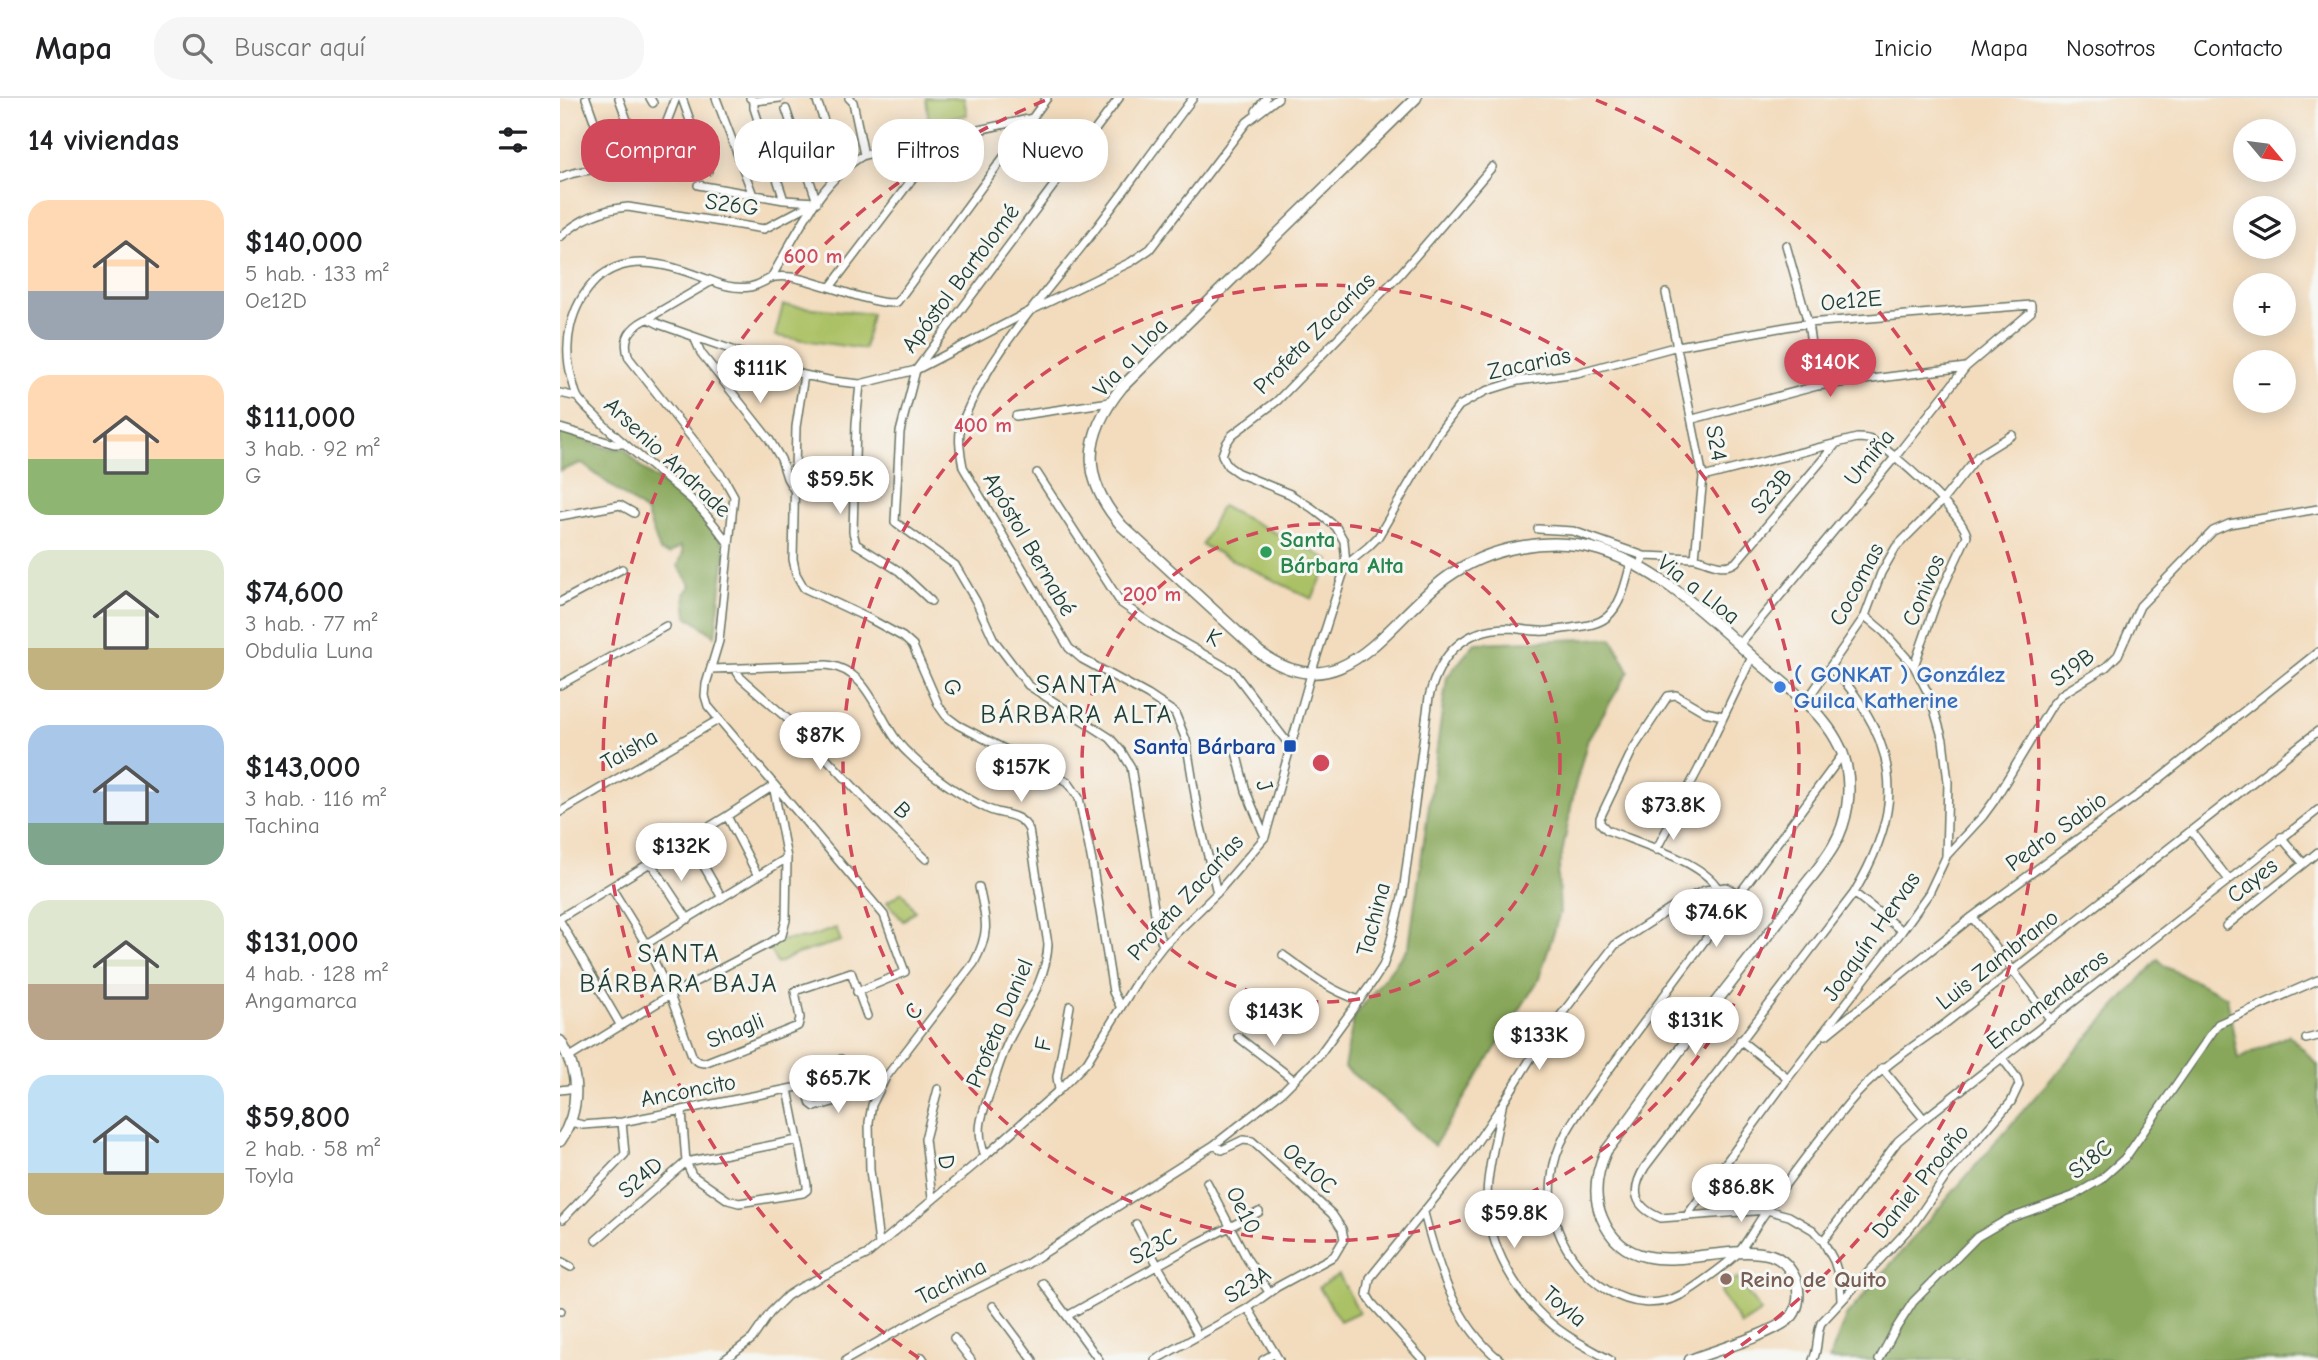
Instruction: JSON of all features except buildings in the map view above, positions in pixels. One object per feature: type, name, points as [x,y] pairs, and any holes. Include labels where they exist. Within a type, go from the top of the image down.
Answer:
[{"type":"street","points":[[586,98],[593,119]]},
{"type":"street","points":[[619,98],[627,119]]},
{"type":"street","points":[[668,119],[676,98]]},
{"type":"street","points":[[682,98],[689,119]]},
{"type":"street","points":[[716,98],[753,195]]},
{"type":"street","points":[[780,98],[752,100],[784,200]]},
{"type":"street","points":[[816,98],[823,119]]},
{"type":"street","points":[[849,98],[853,102],[864,155]]},
{"type":"street","points":[[832,182],[772,276],[792,277],[831,286],[888,304],[901,299],[1047,98]]},
{"type":"street","name":"Apóstol Bartolomé","points":[[1119,98],[916,370],[900,432],[895,522],[955,565],[994,640],[1028,685],[1110,738],[1131,766],[1158,932],[1163,946]]},
{"type":"street","name":"Apóstol Bernabé","points":[[1193,98],[1094,231],[1030,311],[982,382],[962,422],[959,444],[963,467],[1069,648],[1082,659],[1149,695],[1175,713],[1186,740],[1199,820],[1217,893]]},
{"type":"street","points":[[649,319],[804,375],[860,384],[916,370],[1131,262],[1150,249],[1266,98]]},
{"type":"street","points":[[1247,122],[1278,98]]},
{"type":"street","name":"Via a Lloa","points":[[1416,98],[1122,387],[1110,402],[1097,425],[1090,454],[1098,491],[1108,509],[1122,526],[1259,652],[1285,667],[1311,674],[1330,672],[1355,659],[1446,578],[1496,552],[1524,547],[1575,545],[1601,551],[1636,565],[1676,590],[1805,703],[1832,731],[1843,754]]},
{"type":"street","points":[[786,109],[817,202]]},
{"type":"street","points":[[984,128],[1033,118]]},
{"type":"street","points":[[858,159],[872,153]]},
{"type":"street","name":"Profeta Zacarías","points":[[724,1360],[752,1339],[786,1296],[855,1261],[879,1244],[1059,1090],[1087,1062],[1120,1006],[1163,946],[1217,893],[1265,837],[1311,674],[1346,565],[1344,541],[1336,527],[1290,494],[1238,473],[1228,466],[1222,455],[1232,435],[1277,401],[1391,283],[1493,167]]},
{"type":"street","points":[[560,178],[581,170]]},
{"type":"street","points":[[831,286],[910,182]]},
{"type":"street","points":[[698,184],[784,200],[817,202]]},
{"type":"street","name":"S26G","points":[[560,237],[573,226],[611,208],[628,207],[764,229],[817,202]]},
{"type":"street","points":[[1786,244],[1808,323],[1817,386]]},
{"type":"street","name":"Arsenio Andrade","points":[[729,544],[692,500],[624,444],[577,397],[569,369],[570,323],[577,304],[589,287],[601,276],[631,262],[645,262],[688,272],[730,288],[751,287],[772,276]]},
{"type":"street","points":[[712,281],[632,329],[626,338],[625,348],[629,358],[734,496],[719,641],[705,696],[708,706],[718,720],[884,915],[905,972],[857,992]]},
{"type":"street","name":"S24","points":[[1666,293],[1703,477],[1695,558]]},
{"type":"street","name":"Oe12E","points":[[1678,346],[1808,323],[2028,304]]},
{"type":"street","name":"Umiña","points":[[1739,645],[1966,367],[2031,313],[2032,307],[2028,304]]},
{"type":"street","points":[[694,337],[701,353],[782,459],[794,491]]},
{"type":"street","name":"Zacarias","points":[[1346,565],[1378,537],[1438,434],[1459,406],[1486,391],[1518,381],[1577,373],[1678,346]]},
{"type":"street","points":[[1693,419],[1817,386],[1966,367]]},
{"type":"street","name":"G","points":[[804,375],[796,428],[793,559],[796,574],[804,589],[872,620],[913,646],[946,716],[1068,782],[1075,790],[1092,862],[1113,992],[1120,1006]]},
{"type":"street","points":[[860,384],[855,437],[853,532],[856,544],[899,571],[931,601]]},
{"type":"street","points":[[560,393],[577,397]]},
{"type":"street","points":[[1016,416],[1110,402]]},
{"type":"street","points":[[560,428],[614,444],[624,444]]},
{"type":"street","name":"Cocomas","points":[[1805,703],[1865,616],[1888,559],[1896,547],[1942,501],[1978,456],[2012,435]]},
{"type":"street","points":[[1703,477],[1864,438],[1872,440],[1896,456],[1942,501]]},
{"type":"street","name":"S23B","points":[[1695,558],[1729,567],[1736,562],[1835,445]]},
{"type":"street","name":"K","points":[[1037,473],[1121,603],[1153,625],[1233,671],[1290,746]]},
{"type":"street","name":"Conivos","points":[[1914,666],[1936,603],[1967,536],[1965,528],[1942,501]]},
{"type":"street","points":[[560,516],[620,505],[634,513]]},
{"type":"street","name":"S19B","points":[[1946,857],[1994,801],[2052,705],[2062,694],[2106,667],[2118,655],[2140,606],[2213,531],[2229,524],[2318,509]]},
{"type":"street","points":[[1538,529],[1573,531],[1644,556],[1695,558]]},
{"type":"street","name":"Tachina","points":[[846,1360],[938,1308],[1027,1264],[1214,1145],[1294,1080],[1320,1054],[1383,966],[1403,893],[1429,697],[1441,663],[1455,646],[1473,633],[1506,628],[1542,631],[1593,625],[1607,617],[1619,602],[1636,565],[1644,556]]},
{"type":"street","points":[[560,602],[622,569]]},
{"type":"street","name":"Joaquín Hervas","points":[[1688,1214],[1788,1078],[1902,931],[1929,893],[1946,857],[1948,782],[1943,740],[1931,699],[1914,666],[1884,632],[1865,616]]},
{"type":"street","points":[[560,685],[666,626]]},
{"type":"street","points":[[2315,655],[2318,666]]},
{"type":"street","name":"Pedro Sabio","points":[[1817,1042],[1972,917],[2158,780],[2315,655]]},
{"type":"street","points":[[1656,850],[1752,657]]},
{"type":"street","name":"Profeta Daniel","points":[[711,669],[827,664],[839,666],[849,672],[872,697],[905,751],[935,777],[989,809],[1025,822],[1029,830],[1048,944],[1047,961],[1041,979],[1009,1041],[979,1123],[980,1141],[985,1156]]},
{"type":"street","points":[[1829,668],[1850,688],[1875,728],[1884,751],[1889,781],[1888,816],[1871,864],[1854,893],[1740,1040],[1637,1180],[1636,1192],[1639,1203],[1648,1212],[1661,1217],[1767,1210],[1802,1222],[1823,1241],[1834,1261],[1840,1279],[1842,1300]]},
{"type":"street","name":"B","points":[[735,669],[741,678],[799,729],[879,814],[926,859]]},
{"type":"street","points":[[1717,887],[1704,872],[1607,830],[1600,823],[1601,813],[1633,749],[1668,696],[1676,695],[1706,712],[1723,716]]},
{"type":"street","name":"Taisha","points":[[560,812],[718,720]]},
{"type":"street","name":"Luis Zambrano","points":[[1843,754],[1568,1128],[1556,1155],[1552,1176],[1552,1205],[1558,1231],[1582,1269],[1600,1288],[1626,1300],[1657,1304],[1683,1294],[1737,1254],[1850,1101],[1882,1068],[1946,1023],[2318,731]]},
{"type":"street","name":"J","points":[[1234,744],[1245,791],[1265,837]]},
{"type":"street","points":[[1690,1360],[1764,1332],[1784,1322],[1794,1313],[1798,1302],[1798,1287],[1790,1268],[1768,1254],[1663,1259],[1632,1251],[1611,1233],[1603,1221],[1595,1187],[1597,1175],[1606,1152],[1834,845],[1849,797],[1849,780],[1843,754]]},
{"type":"street","points":[[621,1026],[560,920],[773,786]]},
{"type":"street","points":[[570,1057],[670,995],[782,935],[786,920],[788,858],[773,786]]},
{"type":"street","name":"Encomenderos","points":[[1823,1241],[1898,1141],[2318,810]]},
{"type":"street","points":[[727,816],[758,876]]},
{"type":"street","points":[[2192,832],[2229,880]]},
{"type":"street","name":"Cayes","points":[[2281,837],[2302,863]]},
{"type":"street","points":[[689,840],[722,898]]},
{"type":"street","name":"Cayes","points":[[2226,926],[2318,852]]},
{"type":"street","points":[[646,944],[788,858]]},
{"type":"street","points":[[651,863],[688,919]]},
{"type":"street","name":"Shagli","points":[[611,887],[646,944],[670,995],[693,1058],[704,1063],[798,1026],[800,1017],[794,994],[796,990],[851,972],[867,1016]]},
{"type":"street","name":"C","points":[[879,1244],[870,1170],[869,1122],[872,1105],[886,1077],[974,963],[984,945],[987,925],[979,887]]},
{"type":"street","points":[[1423,1360],[1372,1303],[1367,1295],[1370,1278],[1460,1167],[1503,1105],[1544,1037],[1615,945],[1686,899],[1717,887],[1726,887],[1739,894]]},
{"type":"street","points":[[1854,893],[1902,931]]},
{"type":"street","points":[[1972,917],[2052,1020]]},
{"type":"street","points":[[1283,955],[1327,985],[1360,1000]]},
{"type":"street","name":"S18C","points":[[1879,1360],[1913,1302],[1977,1237],[2008,1219],[2073,1196],[2100,1180],[2126,1157],[2218,1024],[2318,980]]},
{"type":"street","name":"F","points":[[1059,1090],[1057,1077],[1070,1006]]},
{"type":"street","points":[[2306,1039],[2318,1035]]},
{"type":"street","points":[[1238,1037],[1294,1080]]},
{"type":"street","points":[[1740,1040],[1788,1078]]},
{"type":"street","points":[[560,1041],[570,1057],[576,1088],[571,1122],[560,1141]]},
{"type":"street","name":"Daniel Proaño","points":[[1813,1360],[1821,1323],[1915,1222],[1947,1175],[2011,1102],[2019,1085],[2002,1058]]},
{"type":"street","points":[[682,1112],[686,1162],[695,1178],[728,1200],[740,1203],[803,1193],[807,1190],[788,1089],[806,1087],[813,1106],[839,1100],[838,1065],[841,1059]]},
{"type":"street","points":[[1882,1068],[1924,1119]]},
{"type":"street","points":[[560,1090],[576,1088]]},
{"type":"street","name":"Anconcito","points":[[571,1122],[583,1125],[622,1122],[788,1089]]},
{"type":"street","name":"D","points":[[932,1198],[925,1139],[938,1089]]},
{"type":"street","name":"Toyla","points":[[1503,1105],[1488,1182],[1491,1226],[1508,1272],[1523,1295],[1543,1316],[1567,1336],[1611,1360]]},
{"type":"street","points":[[563,1219],[623,1158],[625,1150],[622,1122]]},
{"type":"street","name":"Oe10C","points":[[1214,1145],[1222,1150],[1248,1139],[1332,1214],[1342,1229]]},
{"type":"street","name":"S24D","points":[[596,1240],[686,1162],[798,1140]]},
{"type":"street","name":"Oe10","points":[[1208,1182],[1247,1259],[1269,1292]]},
{"type":"street","name":"S23C","points":[[1068,1316],[1259,1212]]},
{"type":"street","points":[[1424,1213],[1437,1263],[1448,1289],[1475,1334],[1500,1360]]},
{"type":"street","points":[[1136,1224],[1198,1335]]},
{"type":"street","name":"S23A","points":[[1155,1360],[1334,1256],[1343,1239],[1342,1229]]},
{"type":"street","points":[[560,1261],[571,1267]]},
{"type":"street","points":[[1043,1283],[1099,1360]]},
{"type":"street","points":[[993,1306],[1033,1360]]},
{"type":"street","points":[[1248,1308],[1277,1357],[1263,1360]]},
{"type":"street","points":[[954,1338],[971,1360]]},
{"type":"green space","points":[[926,98],[964,98],[967,115],[929,119]]},
{"type":"green space","points":[[783,305],[872,314],[864,349],[775,336]]},
{"type":"green space","points":[[560,431],[600,446],[624,448],[642,468],[709,523],[726,547],[715,636],[687,616],[685,594],[691,586],[678,566],[683,553],[681,546],[669,554],[660,551],[646,512],[581,463],[560,471]]},
{"type":"green space","name":"Santa Bárbara Alta","points":[[1221,506],[1330,560],[1312,599],[1202,545]]},
{"type":"green space","points":[[1612,638],[1629,671],[1588,739],[1575,787],[1558,875],[1560,912],[1539,979],[1434,1146],[1396,1109],[1344,1067],[1354,1017],[1409,946],[1447,677],[1475,643]]},
{"type":"green space","points":[[902,892],[915,911],[903,921],[887,902]]},
{"type":"green space","points":[[836,928],[841,941],[797,954],[777,964],[769,947],[783,940],[807,938]]},
{"type":"green space","points":[[2158,959],[2166,967],[2227,997],[2238,1059],[2289,1035],[2318,1065],[2318,1360],[1829,1360],[1846,1316]]},
{"type":"green space","points":[[1339,1275],[1359,1312],[1340,1321],[1319,1287]]},
{"type":"green space","points":[[1737,1278],[1761,1312],[1741,1325],[1720,1292]]},
{"type":"place","name":"Santa Bárbara Alta","points":[[1266,552]]},
{"type":"place","name":"( GONKAT ) González Guilca Katherine","points":[[1780,687]]},
{"type":"place","name":"Santa Bárbara","points":[[1290,746]]},
{"type":"place","name":"Reino de Quito","points":[[1726,1279]]},
{"type":"district","name":"SANTA BÁRBARA ALTA","points":[[1077,699]]},
{"type":"district","name":"SANTA BÁRBARA BAJA","points":[[679,968]]}]
